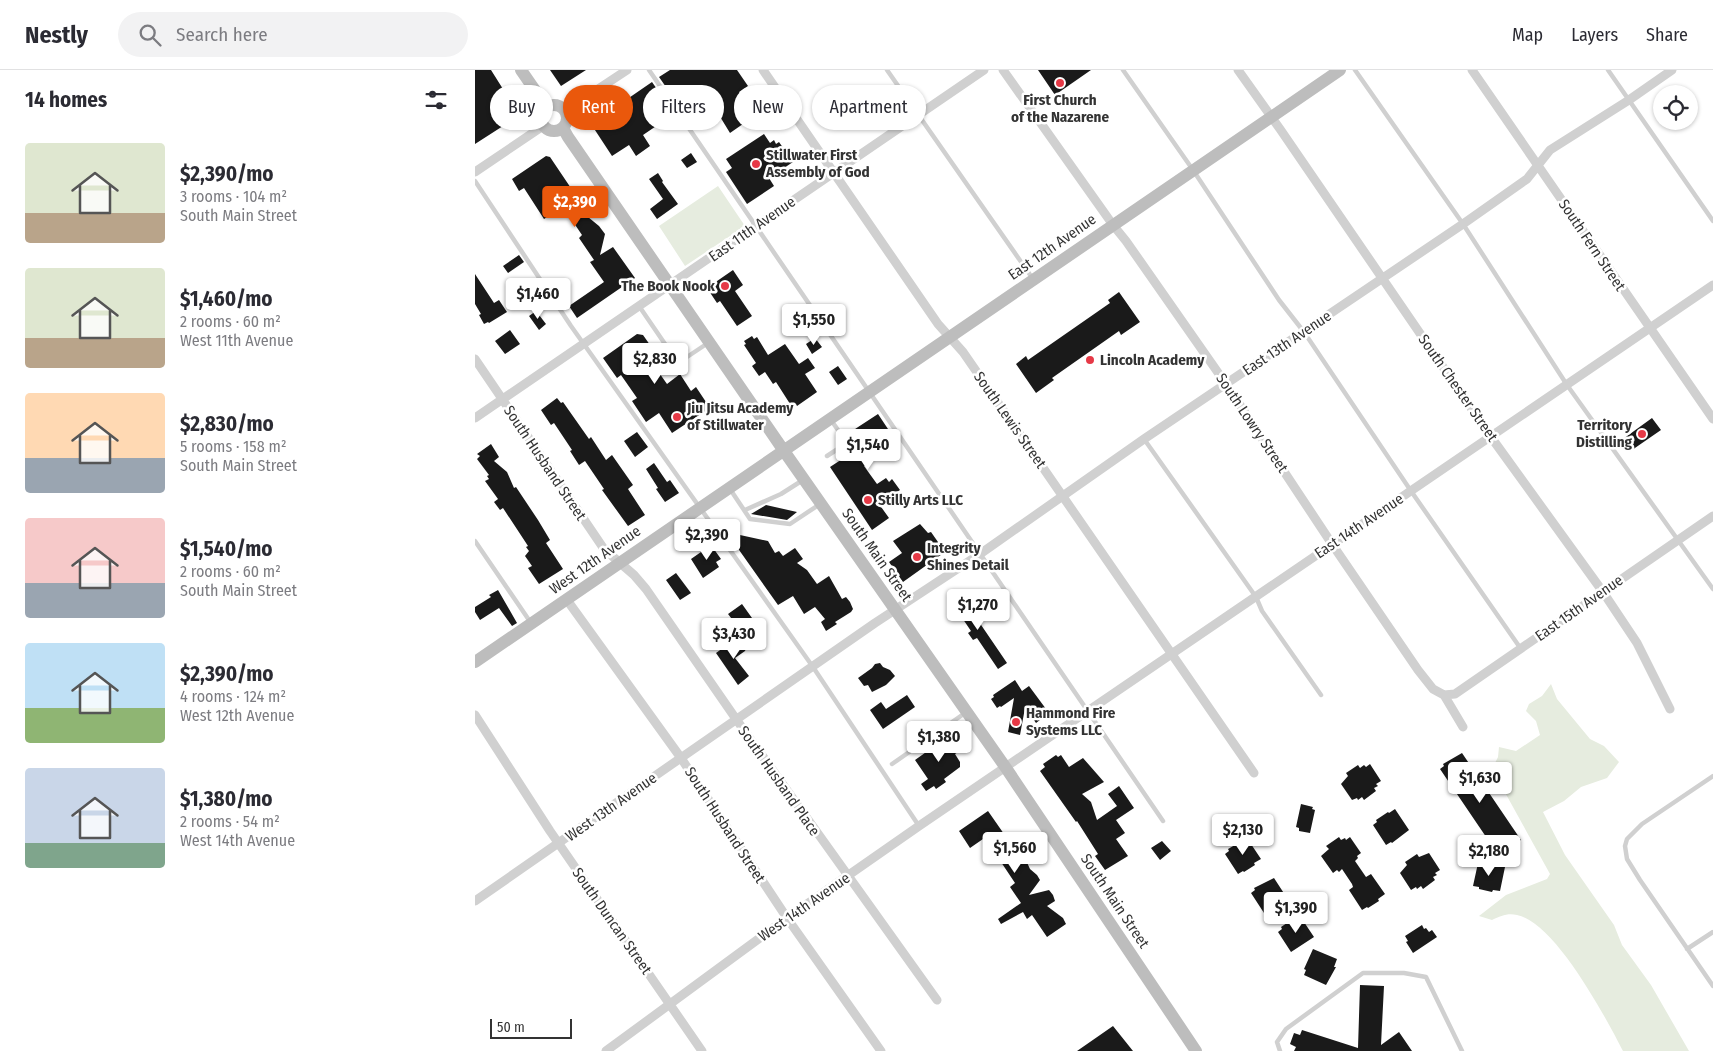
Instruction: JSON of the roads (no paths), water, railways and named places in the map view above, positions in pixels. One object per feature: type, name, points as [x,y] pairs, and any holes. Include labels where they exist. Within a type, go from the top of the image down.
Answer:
[{"type":"main road","points":[[521,70],[531,85]]},
{"type":"main road","name":"East 12th Avenue","points":[[784,451],[1340,70]]},
{"type":"main road","points":[[549,130],[555,132],[563,128]]},
{"type":"main road","name":"South Main Street","points":[[564,130],[669,286],[967,712],[1196,1051]]},
{"type":"main road","name":"West 12th Avenue","points":[[475,662],[784,451]]},
{"type":"street","points":[[604,85],[627,70]]},
{"type":"street","name":"South Lewis Street","points":[[763,70],[938,324],[963,352],[1254,773]]},
{"type":"street","name":"East 11th Avenue","points":[[926,110],[984,70]]},
{"type":"street","name":"South Lowry Street","points":[[1003,70],[1226,384],[1418,670],[1433,689],[1444,695],[1463,727]]},
{"type":"street","name":"South Chester Street","points":[[1238,70],[1491,437],[1603,592],[1637,643],[1670,709]]},
{"type":"street","name":"South Fern Street","points":[[1471,70],[1713,419]]},
{"type":"street","name":"East 13th Avenue","points":[[896,610],[1463,224],[1527,179],[1551,150],[1672,70]]},
{"type":"street","points":[[475,172],[537,130]]},
{"type":"street","name":"East 11th Avenue","points":[[475,418],[896,130]]},
{"type":"street","name":"East 14th Avenue","points":[[1005,768],[1713,285]]},
{"type":"street","name":"South Husband Street","points":[[475,359],[604,549],[620,563]]},
{"type":"street","name":"East 15th Avenue","points":[[1444,695],[1455,694],[1713,516]]},
{"type":"street","name":"South Husband Place","points":[[620,563],[635,575],[646,589],[736,719],[937,1000]]},
{"type":"street","name":"South Husband Street","points":[[567,600],[681,758],[787,918],[881,1051]]},
{"type":"street","name":"West 13th Avenue","points":[[475,901],[896,610]]},
{"type":"street","name":"South Duncan Street","points":[[475,715],[558,844],[702,1051]]},
{"type":"street","name":"West 14th Avenue","points":[[606,1051],[787,918],[1005,768]]},
{"type":"lane","points":[[649,70],[1163,821]]},
{"type":"lane","points":[[887,70],[897,85]]},
{"type":"lane","points":[[1123,70],[1193,170],[1279,300],[1304,332],[1411,491],[1521,648]]},
{"type":"lane","points":[[1355,70],[1463,224],[1567,385],[1713,589]]},
{"type":"lane","points":[[1608,70],[1713,221]]},
{"type":"lane","points":[[926,126],[1034,280]]},
{"type":"lane","points":[[475,181],[583,343],[813,667],[919,826]]},
{"type":"lane","points":[[638,305],[678,363],[709,342]]},
{"type":"lane","points":[[827,456],[847,443],[831,419]]},
{"type":"lane","points":[[1144,440],[1256,597],[1262,611],[1321,695]]},
{"type":"lane","points":[[745,510],[781,494],[804,480]]},
{"type":"lane","points":[[729,488],[751,519],[790,524],[821,504]]},
{"type":"lane","points":[[475,541],[531,623]]},
{"type":"lane","points":[[892,764],[967,712]]},
{"type":"lane","points":[[1713,776],[1642,824],[1627,839],[1625,846],[1627,859],[1639,879],[1713,986]]},
{"type":"lane","points":[[1687,949],[1713,932]]},
{"type":"lane","points":[[1280,1051],[1277,1042],[1286,1029],[1363,974],[1382,973],[1404,973],[1426,977],[1462,1051]]},
{"type":"place","name":"First Church of the Nazarene","points":[[1060,83]]},
{"type":"place","name":"Stillwater First Assembly of God","points":[[756,164]]},
{"type":"place","name":"The Book Nook","points":[[725,286]]},
{"type":"place","name":"Lincoln Academy","points":[[1090,360]]},
{"type":"place","name":"Jiu Jitsu Academy of Stillwater","points":[[677,417]]},
{"type":"place","name":"Territory Distilling","points":[[1642,434]]},
{"type":"place","name":"Stilly Arts LLC","points":[[868,500]]},
{"type":"place","name":"Integrity Shines Detail","points":[[917,557]]},
{"type":"place","name":"Hammond Fire Systems LLC","points":[[1016,722]]}]
